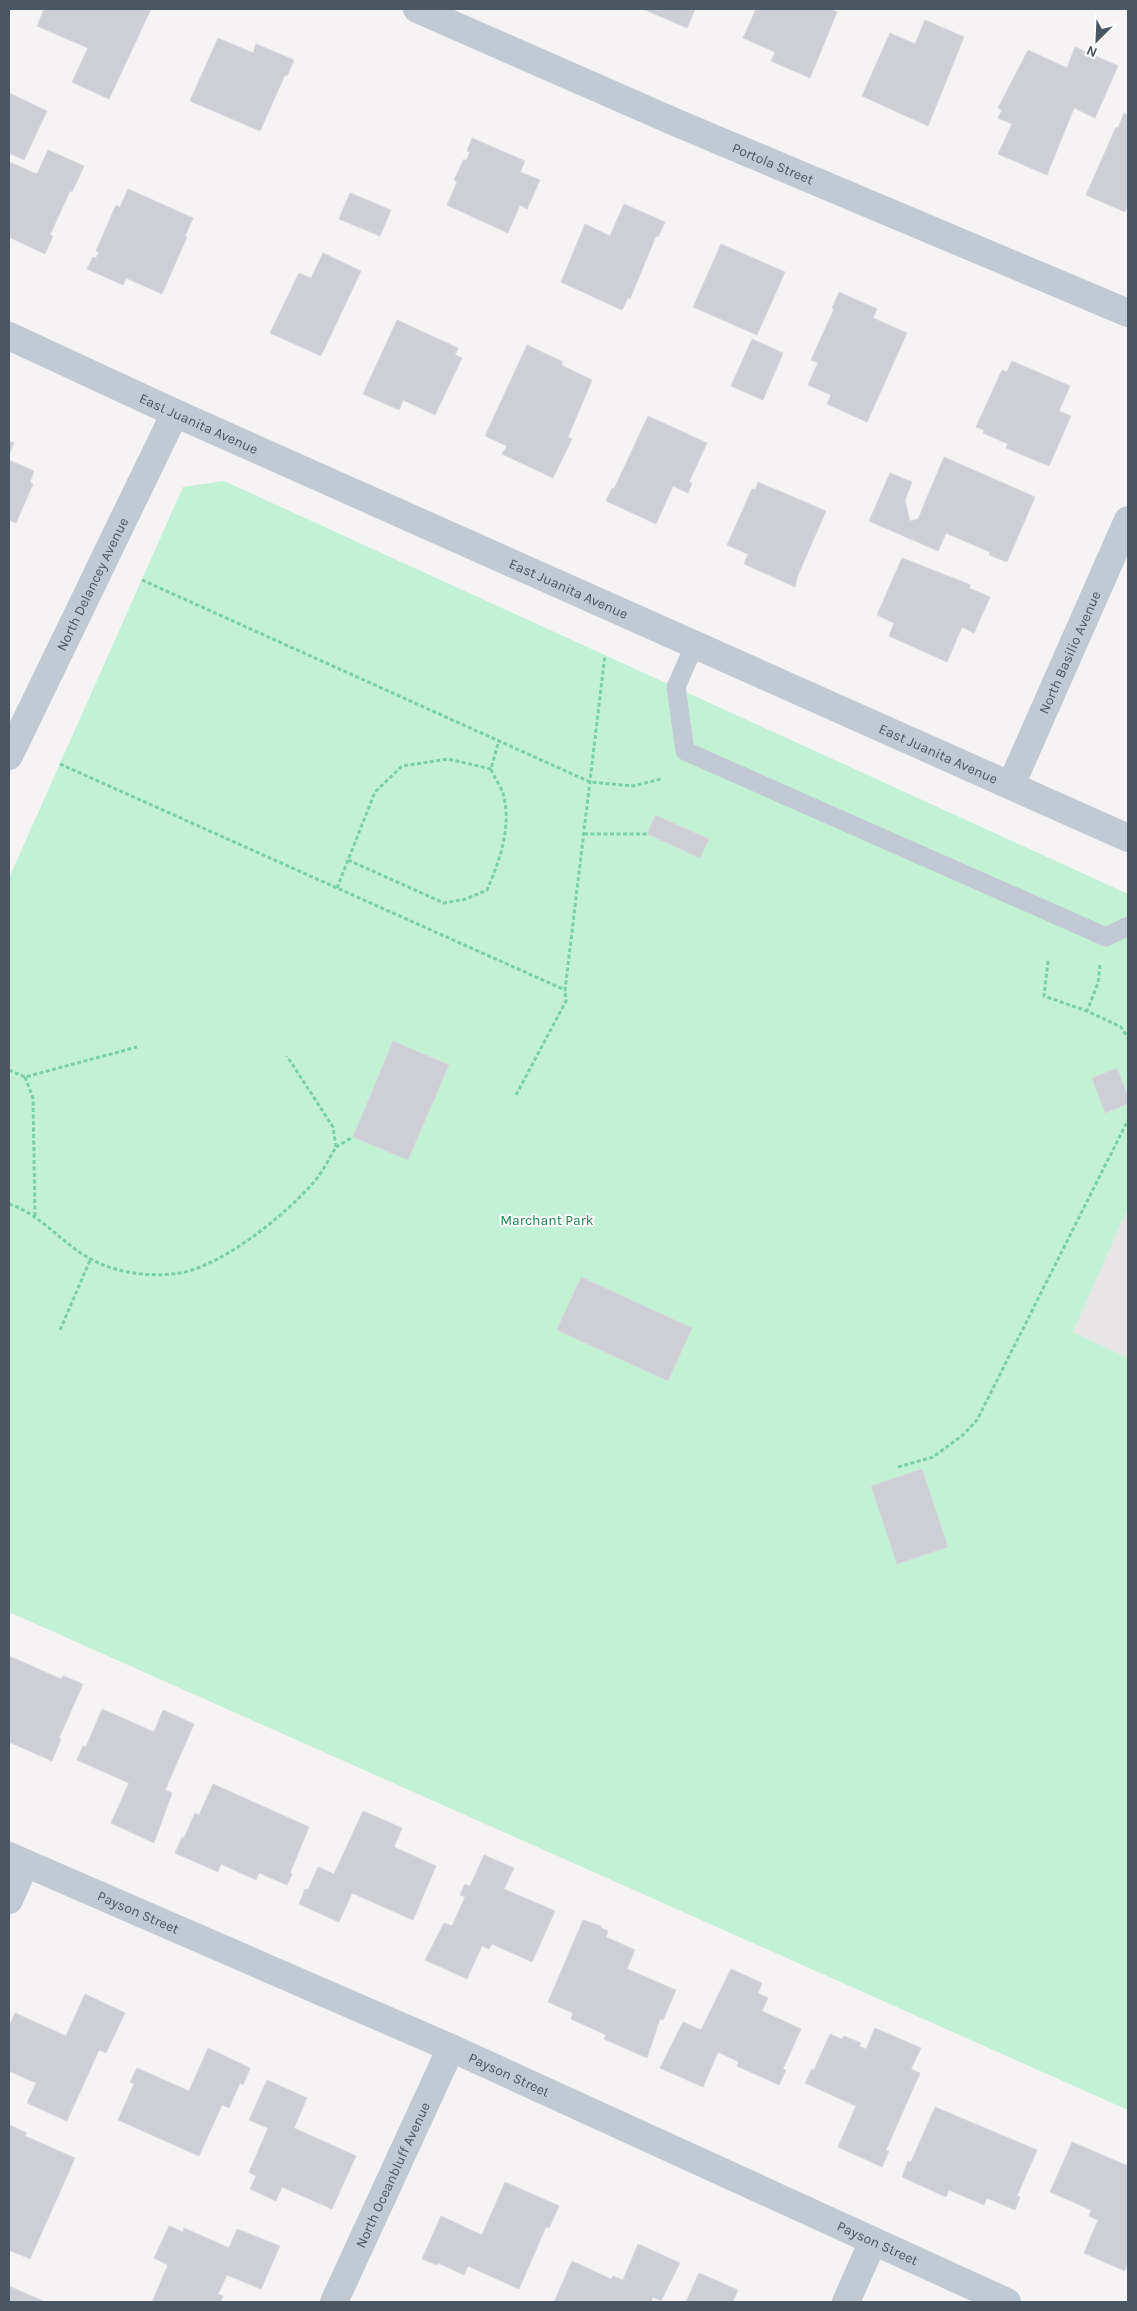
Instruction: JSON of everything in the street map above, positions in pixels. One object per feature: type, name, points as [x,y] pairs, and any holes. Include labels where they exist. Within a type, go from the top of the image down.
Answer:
[{"type":"street","name":"Portola Street","points":[[417,9],[677,123],[1128,313]]},
{"type":"street","name":"East Juanita Avenue","points":[[9,336],[175,413],[1128,838]]},
{"type":"street","name":"North Delancey Avenue","points":[[9,756],[175,413]]},
{"type":"street","name":"North Basilio Avenue","points":[[1011,785],[1128,520]]},
{"type":"street","points":[[9,1900],[17,1860]]},
{"type":"street","name":"Payson Street","points":[[17,1860],[451,2048],[1007,2302]]},
{"type":"street","name":"North Oceanbluff Avenue","points":[[334,2302],[451,2048]]},
{"type":"street","points":[[846,2302],[873,2241]]},
{"type":"lane","points":[[695,644],[676,688],[685,751],[1106,937],[1128,926]]},
{"type":"path","points":[[142,580],[590,782],[632,786],[661,779]]},
{"type":"path","points":[[516,1095],[566,1002],[565,990],[605,655]]},
{"type":"path","points":[[348,860],[444,903],[466,899],[487,890],[500,860],[506,815],[502,792],[490,769],[499,740]]},
{"type":"path","points":[[337,888],[375,792],[402,766],[448,759],[490,769]]},
{"type":"path","points":[[60,764],[565,990]]},
{"type":"path","points":[[584,834],[647,834]]},
{"type":"path","points":[[1048,961],[1044,996],[1087,1011],[1122,1027],[1128,1038]]},
{"type":"path","points":[[1087,1011],[1098,983],[1100,962]]},
{"type":"path","points":[[9,1070],[25,1077],[137,1047]]},
{"type":"path","points":[[286,1056],[333,1127],[336,1146]]},
{"type":"path","points":[[25,1077],[33,1098],[35,1217]]},
{"type":"path","points":[[898,1467],[933,1456],[963,1435],[978,1420],[1128,1120]]},
{"type":"path","points":[[9,1204],[35,1217],[70,1247],[101,1264],[141,1274],[180,1273],[216,1259],[261,1231],[315,1181],[336,1146],[353,1137]]},
{"type":"path","points":[[60,1330],[91,1258]]},
{"type":"shaded area","points":[[1128,1208],[1128,1358],[1073,1332]]},
{"type":"green space","name":"Marchant Park","points":[[224,481],[1128,894],[1128,1208],[1073,1332],[1128,1358],[1128,2110],[9,1612],[9,878],[183,487]]},
{"type":"building","points":[[44,9],[151,9],[109,99],[72,82],[88,48],[37,26]]},
{"type":"building","points":[[643,9],[695,9],[687,28]]},
{"type":"building","points":[[756,9],[830,9],[837,12],[810,78],[771,61],[775,52],[743,38]]},
{"type":"building","points":[[925,20],[964,37],[928,126],[862,96],[890,33],[915,44]]},
{"type":"building","points":[[218,38],[253,53],[256,44],[294,60],[287,76],[285,75],[260,131],[190,101]]},
{"type":"building","points":[[1075,47],[1118,66],[1095,118],[1074,108],[1047,175],[998,154],[1012,124],[998,118],[1002,110],[998,108],[1028,50],[1067,68]]},
{"type":"building","points":[[9,93],[47,111],[24,160],[9,153]]},
{"type":"building","points":[[1124,113],[1128,115],[1128,204],[1125,212],[1086,195]]},
{"type":"building","points":[[472,138],[525,161],[520,172],[540,180],[527,209],[520,205],[508,233],[447,205],[457,182],[454,180],[464,159],[466,161],[470,152],[467,151]]},
{"type":"building","points":[[48,150],[84,166],[72,192],[70,191],[50,235],[53,236],[45,254],[9,237],[9,162],[37,174]]},
{"type":"building","points":[[128,189],[193,218],[185,236],[187,237],[162,294],[126,278],[123,285],[87,269],[93,257],[96,258],[99,252],[96,251],[116,205],[120,207]]},
{"type":"building","points":[[350,193],[391,210],[380,236],[339,219]]},
{"type":"building","points":[[624,204],[665,222],[658,237],[656,236],[630,299],[628,298],[622,310],[561,282],[585,224],[610,236]]},
{"type":"building","points":[[721,244],[785,272],[757,335],[693,307]]},
{"type":"building","points":[[323,253],[361,271],[321,356],[270,333],[299,273],[311,278]]},
{"type":"building","points":[[839,292],[877,309],[873,318],[907,333],[867,422],[827,404],[831,395],[808,385],[818,363],[811,360],[834,309],[832,308]]},
{"type":"building","points":[[397,320],[458,348],[455,355],[462,358],[435,415],[403,400],[399,410],[363,394]]},
{"type":"building","points":[[752,339],[783,353],[763,400],[731,386]]},
{"type":"building","points":[[527,345],[563,362],[561,365],[592,380],[568,437],[572,439],[553,478],[502,454],[507,446],[485,436]]},
{"type":"building","points":[[1012,361],[1070,386],[1059,411],[1071,416],[1049,466],[1006,448],[1008,444],[983,433],[984,430],[976,427],[1002,370],[1007,372]]},
{"type":"building","points":[[648,416],[707,443],[689,482],[692,483],[688,493],[673,486],[656,524],[606,501],[612,488],[614,489]]},
{"type":"building","points":[[9,441],[14,443],[9,455]]},
{"type":"building","points":[[944,457],[1035,497],[1007,562],[989,555],[990,552],[946,533],[938,551],[869,521],[890,473],[912,482],[905,500],[910,521],[918,519]]},
{"type":"building","points":[[9,460],[34,471],[30,482],[33,484],[16,523],[9,520]]},
{"type":"building","points":[[758,482],[826,511],[798,575],[795,587],[744,564],[748,554],[727,545],[752,489],[755,490]]},
{"type":"building","points":[[902,558],[971,585],[969,588],[990,597],[974,633],[962,627],[947,662],[889,636],[894,623],[877,615]]},
{"type":"building","points":[[655,815],[709,839],[700,858],[647,834]]},
{"type":"building","points":[[393,1041],[449,1065],[408,1160],[353,1137]]},
{"type":"building","points":[[1117,1068],[1128,1096],[1128,1104],[1105,1113],[1092,1078]]},
{"type":"building","points":[[581,1277],[692,1328],[668,1381],[557,1330]]},
{"type":"building","points":[[922,1469],[948,1547],[897,1564],[871,1486]]},
{"type":"building","points":[[9,1656],[61,1679],[63,1676],[83,1684],[59,1738],[61,1739],[52,1761],[9,1742],[11,1738],[9,1737]]},
{"type":"building","points":[[102,1709],[154,1732],[163,1710],[194,1724],[165,1790],[172,1793],[154,1843],[111,1823],[129,1783],[77,1760],[83,1746],[86,1747]]},
{"type":"building","points":[[213,1784],[309,1827],[287,1885],[259,1873],[256,1880],[221,1864],[218,1872],[175,1853],[195,1813],[199,1815]]},
{"type":"building","points":[[363,1811],[402,1828],[394,1847],[436,1866],[413,1920],[352,1893],[339,1922],[299,1904],[305,1889],[308,1890],[318,1867],[334,1874]]},
{"type":"building","points":[[484,1855],[514,1868],[504,1889],[555,1911],[532,1962],[492,1944],[489,1949],[482,1946],[467,1979],[425,1960],[444,1923],[452,1926],[465,1897],[460,1895],[465,1884],[470,1886]]},
{"type":"building","points":[[583,1920],[601,1926],[601,1928],[608,1931],[606,1937],[635,1950],[627,1969],[676,1990],[663,2020],[660,2019],[647,2058],[604,2039],[606,2035],[571,2019],[573,2013],[548,2002]]},
{"type":"building","points":[[731,1969],[762,1983],[758,1993],[768,1998],[762,2011],[801,2029],[783,2069],[786,2070],[779,2085],[737,2066],[739,2062],[718,2052],[703,2087],[660,2068],[683,2022],[701,2030]]},
{"type":"building","points":[[85,1994],[125,2013],[106,2053],[99,2050],[67,2121],[27,2103],[36,2083],[9,2071],[9,2026],[15,2013],[66,2036]]},
{"type":"building","points":[[875,2028],[921,2048],[911,2069],[920,2073],[886,2150],[889,2151],[882,2167],[838,2147],[856,2106],[805,2083],[812,2069],[814,2070],[830,2034],[842,2039],[844,2036],[861,2043],[859,2046],[866,2049]]},
{"type":"building","points":[[208,2048],[250,2068],[243,2085],[240,2083],[229,2108],[222,2105],[199,2156],[118,2120],[134,2084],[130,2082],[137,2068],[189,2091]]},
{"type":"building","points":[[267,2080],[307,2098],[294,2128],[356,2156],[332,2209],[282,2187],[276,2201],[250,2189],[256,2176],[249,2172],[268,2128],[249,2120]]},
{"type":"building","points":[[935,2107],[1037,2150],[1017,2196],[1020,2197],[1015,2210],[987,2198],[984,2205],[949,2190],[946,2197],[902,2177],[908,2161],[911,2162]]},
{"type":"building","points":[[9,2125],[27,2133],[25,2136],[75,2158],[30,2259],[9,2250]]},
{"type":"building","points":[[1072,2142],[1128,2166],[1128,2261],[1125,2271],[1084,2253],[1098,2220],[1089,2216],[1091,2210],[1050,2192]]},
{"type":"building","points":[[505,2182],[559,2206],[549,2228],[546,2227],[519,2289],[468,2266],[464,2275],[438,2263],[437,2265],[422,2259],[441,2216],[482,2235]]},
{"type":"building","points":[[169,2226],[183,2232],[184,2228],[229,2248],[237,2229],[280,2246],[261,2289],[227,2275],[218,2294],[223,2296],[220,2302],[152,2302],[168,2265],[154,2258]]},
{"type":"building","points":[[638,2244],[680,2263],[661,2301],[653,2297],[651,2302],[554,2302],[572,2261],[611,2279],[613,2276],[623,2280]]},
{"type":"building","points":[[699,2273],[738,2290],[733,2302],[686,2302]]},
{"type":"building","points":[[9,2286],[45,2302],[9,2302]]}]
